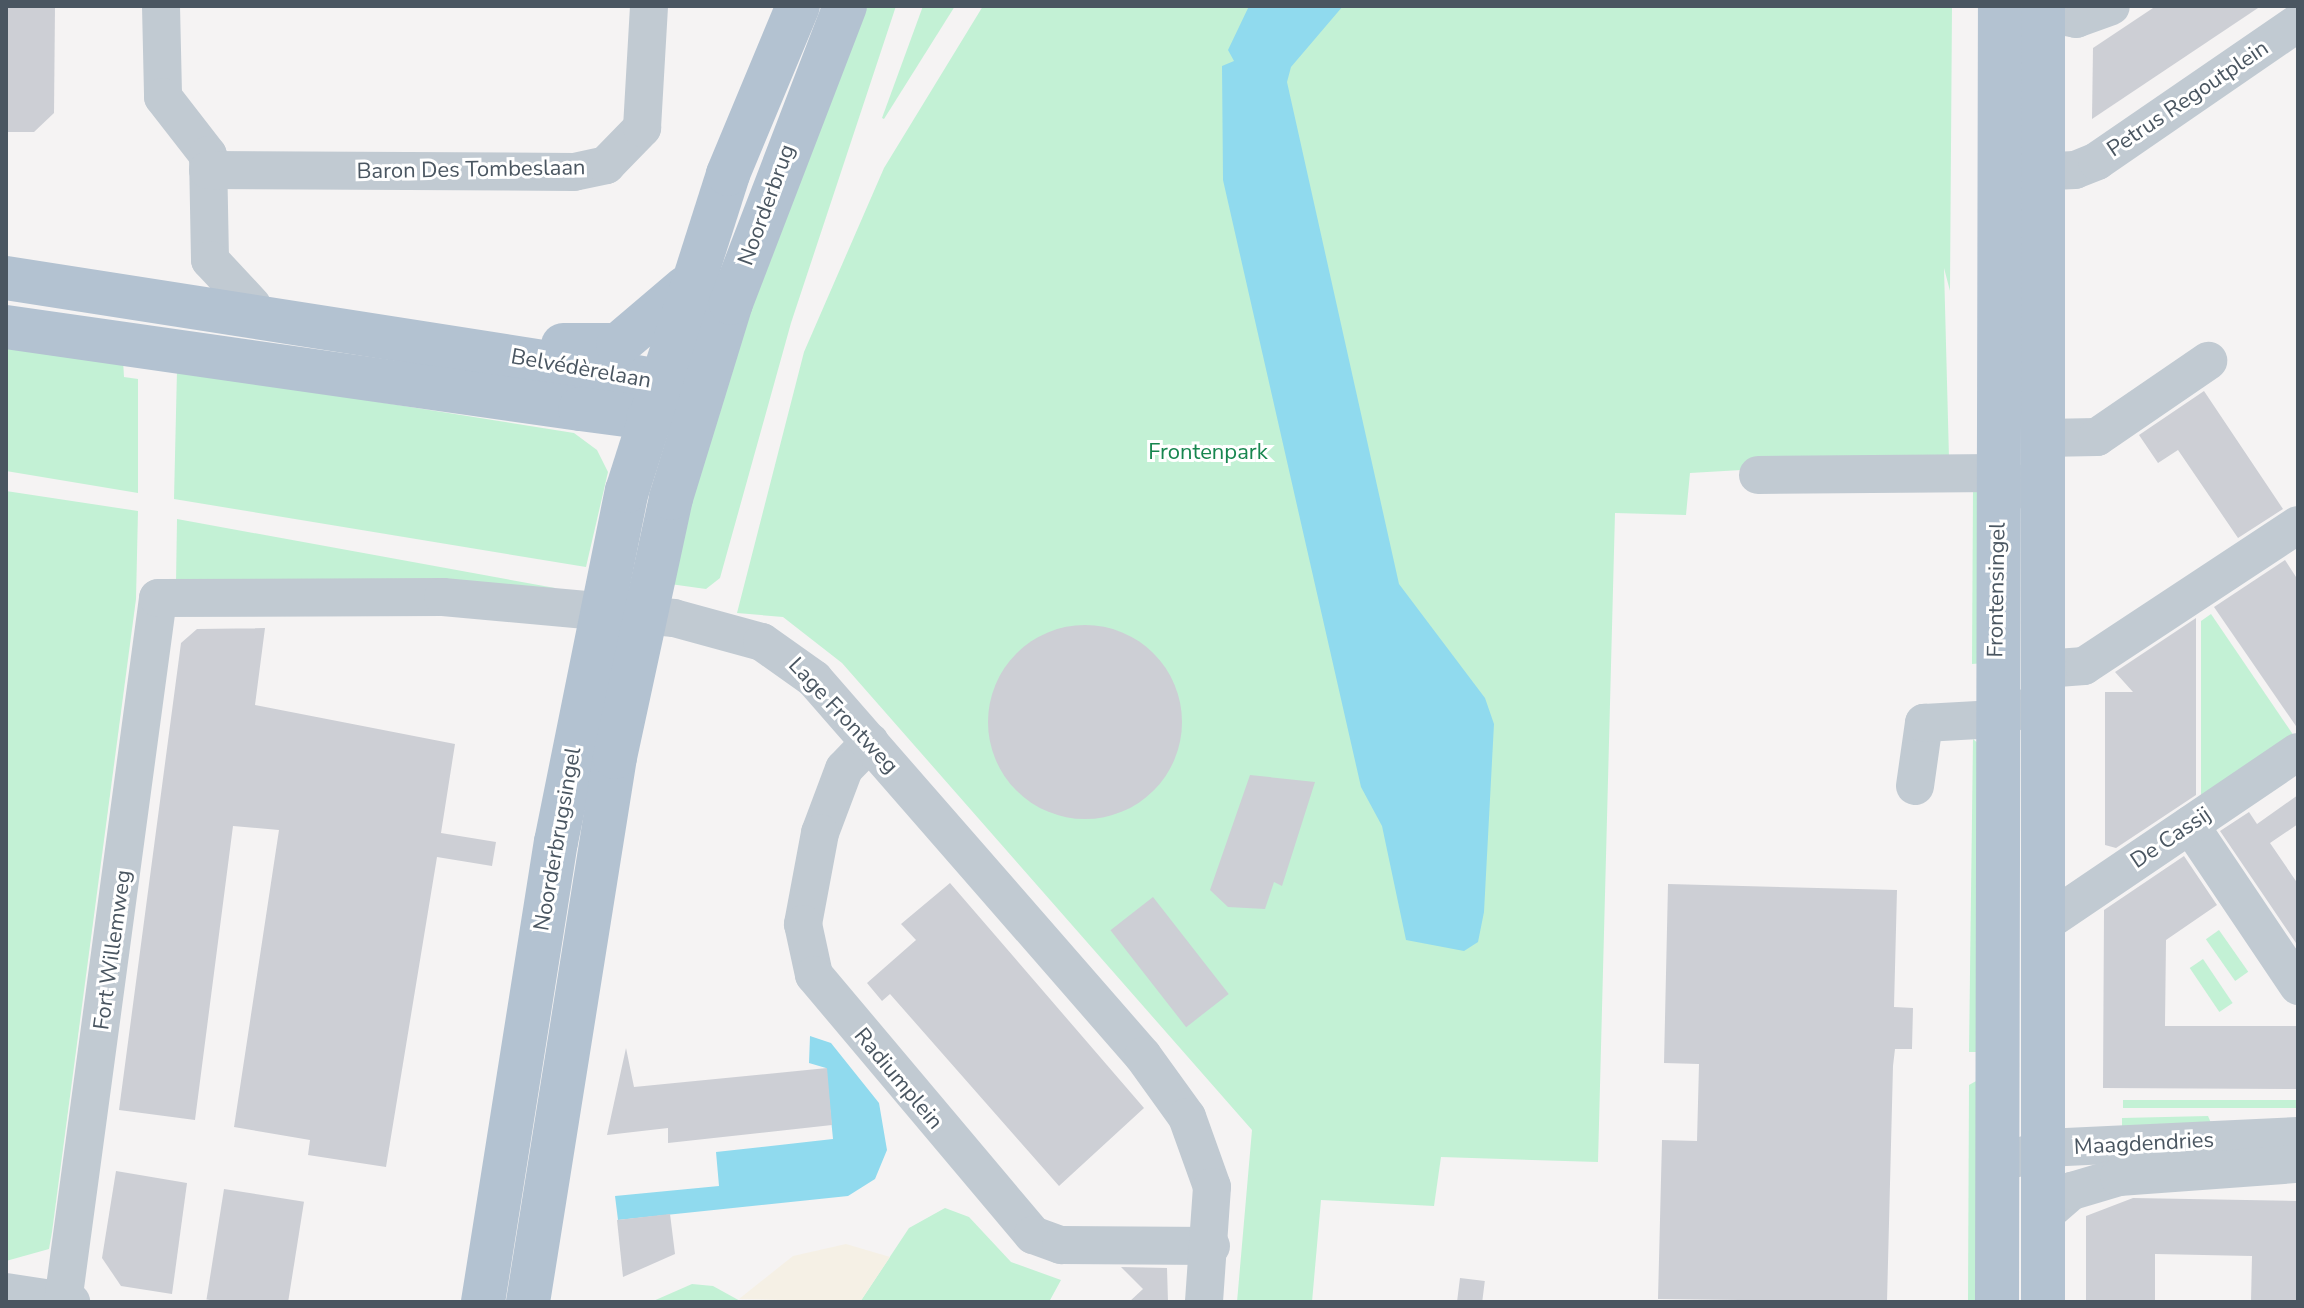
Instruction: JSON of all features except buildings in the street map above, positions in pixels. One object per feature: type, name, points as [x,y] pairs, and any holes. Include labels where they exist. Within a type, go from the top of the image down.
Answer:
[{"type":"main road","name":"Noorderbrug","points":[[653,399],[690,284],[798,6]]},
{"type":"main road","name":"Noorderbrug","points":[[697,406],[845,6]]},
{"type":"main road","name":"Frontensingel","points":[[1997,1302],[2000,6]]},
{"type":"main road","name":"Frontensingel","points":[[2043,10],[2059,171],[2044,438],[2043,1302]]},
{"type":"main road","name":"Belvédèrelaan","points":[[6,278],[231,306],[228,318],[697,406]]},
{"type":"main road","points":[[231,306],[604,347],[629,339],[690,284]]},
{"type":"main road","name":"Belvédèrelaan","points":[[6,327],[653,399]]},
{"type":"main road","name":"Noorderbrugsingel","points":[[483,1302],[593,647],[627,491],[653,399]]},
{"type":"main road","name":"Noorderbrugsingel","points":[[528,1302],[635,655],[671,498],[697,406]]},
{"type":"street","points":[[161,6],[163,97],[205,149],[210,260],[231,306]]},
{"type":"street","name":"Baron Des Tombeslaan","points":[[208,170],[574,172],[606,165],[642,128],[649,6]]},
{"type":"street","points":[[2043,10],[2076,19],[2111,6]]},
{"type":"street","name":"Petrus Regoutplein","points":[[2059,171],[2298,23]]},
{"type":"street","points":[[1999,173],[2059,171]]},
{"type":"street","points":[[2044,438],[2097,437],[2208,361]]},
{"type":"street","points":[[1758,482],[1872,470],[1887,475],[1998,473],[2043,510]]},
{"type":"street","points":[[1925,787],[1919,731],[1936,722],[1996,719],[2044,680],[2084,666],[2295,534]]},
{"type":"street","name":"Lage Frontweg","points":[[158,598],[443,597],[674,618],[777,649],[870,742],[1166,1084],[1206,1155],[1211,1246],[1204,1302]]},
{"type":"street","name":"Fort Willemweg","points":[[66,1302],[158,598]]},
{"type":"street","name":"Radiumplein","points":[[870,742],[844,769],[820,833],[803,924],[814,975],[1033,1235],[1061,1245],[1211,1246]]},
{"type":"street","name":"De Cassij","points":[[2045,923],[2298,752]]},
{"type":"street","points":[[2190,825],[2296,979]]},
{"type":"street","name":"Maagdendries","points":[[1996,1173],[2045,1148],[2298,1136]]},
{"type":"street","name":"Maagdendries","points":[[2044,1215],[2072,1191],[2119,1177],[2298,1164]]},
{"type":"street","points":[[6,1292],[66,1302]]},
{"type":"green space","points":[[859,6],[896,6],[791,323],[720,578],[706,589],[670,584],[690,482]]},
{"type":"green space","points":[[923,6],[955,6],[884,119],[882,118]]},
{"type":"green space","name":"Frontenpark","points":[[983,6],[1952,6],[1950,291],[1944,268],[1949,458],[1690,473],[1686,515],[1615,513],[1598,1162],[1441,1157],[1434,1206],[1321,1200],[1312,1302],[1237,1302],[1252,1130],[842,663],[783,617],[737,613],[804,352],[884,168]]},
{"type":"green space","points":[[6,340],[123,360],[124,377],[138,379],[138,493],[6,471]]},
{"type":"green space","points":[[177,370],[574,433],[597,450],[608,472],[586,567],[174,499]]},
{"type":"green space","points":[[1981,489],[1985,663],[1972,664],[1973,490]]},
{"type":"green space","points":[[6,491],[138,511],[136,599],[52,1232],[49,1249],[6,1261]]},
{"type":"green space","points":[[177,519],[555,588],[176,584]]},
{"type":"green space","points":[[2211,614],[2296,739],[2201,801],[2201,621]]},
{"type":"green space","points":[[1973,739],[1980,745],[1983,1052],[1969,1052]]},
{"type":"green space","points":[[2219,930],[2248,972],[2235,981],[2206,939]]},
{"type":"green space","points":[[2203,959],[2233,1003],[2219,1012],[2190,968]]},
{"type":"green space","points":[[1978,1080],[1982,1302],[1968,1302],[1969,1085]]},
{"type":"green space","points":[[2123,1100],[2298,1100],[2298,1108],[2123,1108]]},
{"type":"green space","points":[[2208,1116],[2211,1123],[2122,1127],[2122,1118]]},
{"type":"green space","points":[[945,1208],[969,1217],[1011,1262],[1061,1280],[1049,1302],[860,1302],[909,1228]]},
{"type":"green space","points":[[692,1284],[713,1286],[742,1302],[651,1302]]},
{"type":"sand","points":[[846,1244],[890,1257],[860,1302],[739,1299],[793,1256]]},
{"type":"water","points":[[1249,6],[1343,6],[1291,67],[1287,82],[1399,584],[1485,698],[1494,724],[1484,912],[1478,942],[1464,951],[1406,940],[1382,826],[1361,787],[1223,180],[1222,66],[1234,61],[1228,50]]},
{"type":"water","points":[[810,1036],[831,1043],[879,1103],[887,1150],[875,1179],[848,1196],[618,1220],[615,1196],[719,1186],[716,1152],[833,1139],[826,1068],[809,1063]]}]
